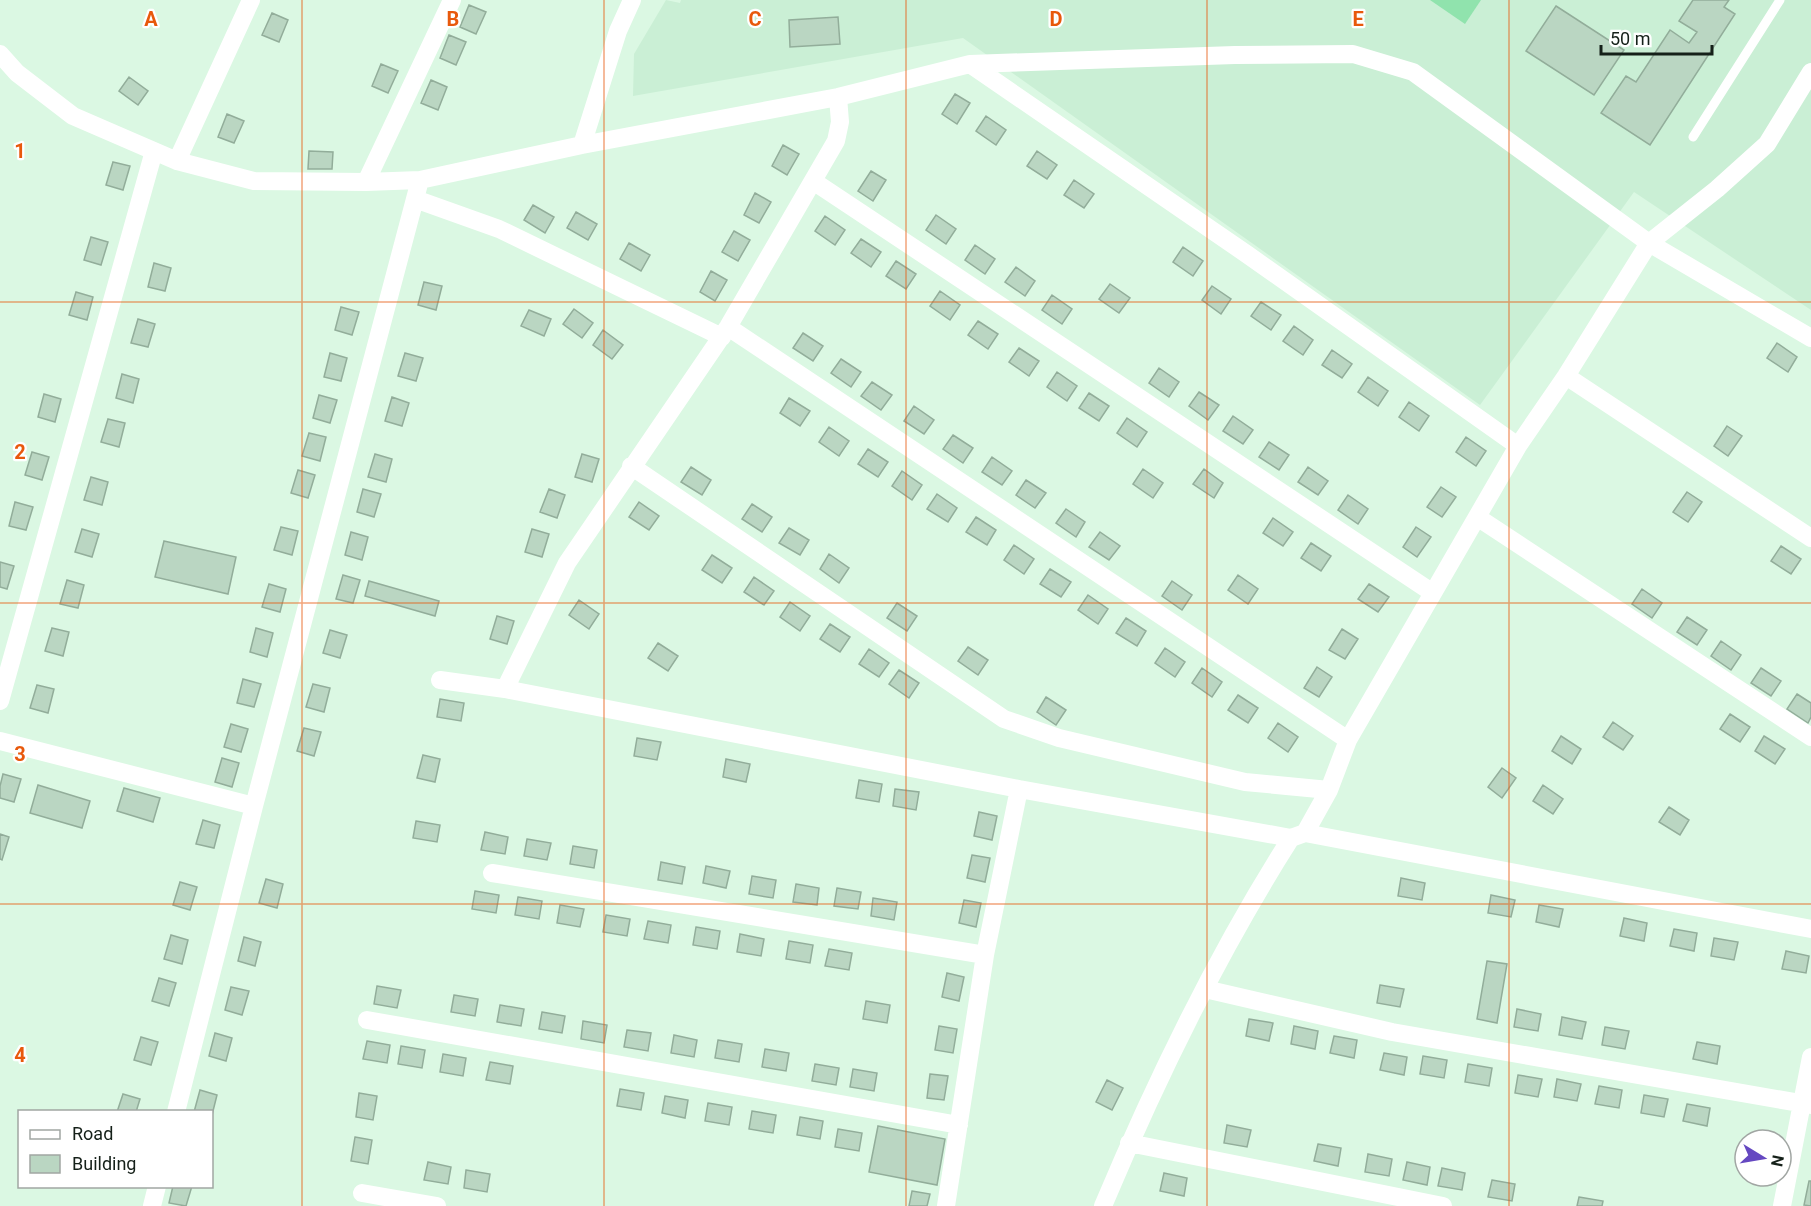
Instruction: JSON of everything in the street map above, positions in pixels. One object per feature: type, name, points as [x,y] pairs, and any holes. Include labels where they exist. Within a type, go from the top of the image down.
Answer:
[{"type":"street","points":[[177,161],[251,0]]},
{"type":"street","points":[[366,182],[452,0]]},
{"type":"street","points":[[582,145],[618,31],[632,0]]},
{"type":"street","points":[[0,54],[17,73],[74,116],[177,161],[254,182],[420,180],[582,145],[838,96],[970,64],[1353,54],[1413,72],[1649,243],[1811,338]]},
{"type":"street","points":[[970,64],[1239,249],[1518,446]]},
{"type":"street","points":[[1103,1206],[1129,1143],[1205,989],[1298,836],[1329,790],[1348,740],[1518,446],[1566,376],[1649,243],[1717,189],[1767,144],[1811,72]]},
{"type":"street","points":[[505,689],[567,563],[725,332],[836,141],[840,122],[838,96]]},
{"type":"street","points":[[0,701],[154,151]]},
{"type":"street","points":[[177,1110],[254,806],[420,180]]},
{"type":"street","points":[[813,181],[1433,593]]},
{"type":"street","points":[[415,199],[499,229],[725,332],[1348,740]]},
{"type":"street","points":[[1566,376],[1811,538]]},
{"type":"street","points":[[632,466],[1004,719],[1059,738],[1245,782],[1329,790]]},
{"type":"street","points":[[1477,517],[1811,736]]},
{"type":"street","points":[[440,680],[505,689],[1019,789],[1298,836],[1811,929]]},
{"type":"street","points":[[0,741],[254,806]]},
{"type":"street","points":[[946,1206],[985,955],[1019,789]]},
{"type":"street","points":[[492,873],[985,955]]},
{"type":"street","points":[[1205,989],[1392,1032],[1806,1105]]},
{"type":"street","points":[[367,1020],[959,1125]]},
{"type":"street","points":[[1782,1206],[1806,1105],[1811,1057]]},
{"type":"street","points":[[1129,1143],[1443,1206]]},
{"type":"street","points":[[152,1206],[156,1188]]},
{"type":"street","points":[[362,1193],[436,1206]]},
{"type":"lane","points":[[1693,137],[1780,0]]},
{"type":"shaded area","points":[[666,0],[680,3],[681,0],[1811,0],[1811,310],[1634,192],[1480,405],[963,38],[633,96],[634,54]]},
{"type":"green space","points":[[1430,0],[1481,0],[1465,24]]},
{"type":"building","points":[[1693,0],[1729,0],[1724,7],[1735,14],[1650,145],[1601,113],[1626,76],[1636,82],[1670,30],[1689,43],[1697,32],[1679,21]]},
{"type":"building","points":[[469,5],[486,12],[476,34],[460,27]]},
{"type":"building","points":[[1556,6],[1624,50],[1594,95],[1526,51]]},
{"type":"building","points":[[272,13],[288,20],[279,42],[262,35]]},
{"type":"building","points":[[838,17],[840,44],[790,47],[789,20]]},
{"type":"building","points":[[449,35],[466,42],[456,65],[440,58]]},
{"type":"building","points":[[381,64],[398,71],[388,93],[372,86]]},
{"type":"building","points":[[129,77],[148,91],[138,105],[119,91]]},
{"type":"building","points":[[431,80],[447,87],[438,110],[421,103]]},
{"type":"building","points":[[955,94],[970,103],[957,124],[942,114]]},
{"type":"building","points":[[227,114],[244,121],[234,143],[218,137]]},
{"type":"building","points":[[986,116],[1006,130],[996,145],[976,131]]},
{"type":"building","points":[[783,145],[799,154],[787,175],[772,166]]},
{"type":"building","points":[[309,151],[333,152],[332,169],[308,169]]},
{"type":"building","points":[[1037,151],[1057,165],[1047,179],[1027,166]]},
{"type":"building","points":[[113,162],[130,166],[123,190],[106,185]]},
{"type":"building","points":[[871,171],[886,180],[873,201],[858,191]]},
{"type":"building","points":[[1074,180],[1094,194],[1084,208],[1064,195]]},
{"type":"building","points":[[755,193],[771,202],[759,223],[744,215]]},
{"type":"building","points":[[533,205],[554,217],[545,233],[524,220]]},
{"type":"building","points":[[576,212],[597,224],[588,240],[567,228]]},
{"type":"building","points":[[936,215],[956,229],[946,244],[926,230]]},
{"type":"building","points":[[825,216],[845,230],[835,245],[815,231]]},
{"type":"building","points":[[734,231],[750,240],[738,261],[722,252]]},
{"type":"building","points":[[91,237],[108,242],[101,265],[84,260]]},
{"type":"building","points":[[861,239],[881,252],[871,267],[851,253]]},
{"type":"building","points":[[629,243],[650,255],[641,271],[620,259]]},
{"type":"building","points":[[975,245],[995,259],[985,274],[965,260]]},
{"type":"building","points":[[1183,247],[1203,261],[1193,276],[1173,262]]},
{"type":"building","points":[[896,261],[916,274],[906,289],[886,276]]},
{"type":"building","points":[[154,263],[171,268],[165,291],[148,287]]},
{"type":"building","points":[[1016,267],[1035,281],[1025,296],[1005,282]]},
{"type":"building","points":[[711,271],[727,280],[715,301],[700,292]]},
{"type":"building","points":[[424,282],[442,286],[436,310],[418,305]]},
{"type":"building","points":[[1110,284],[1130,298],[1119,313],[1099,299]]},
{"type":"building","points":[[1212,286],[1231,299],[1221,314],[1202,300]]},
{"type":"building","points":[[940,291],[960,305],[950,320],[930,306]]},
{"type":"building","points":[[76,292],[93,297],[87,320],[69,315]]},
{"type":"building","points":[[1052,295],[1072,309],[1062,324],[1042,310]]},
{"type":"building","points":[[1261,302],[1281,315],[1271,330],[1251,316]]},
{"type":"building","points":[[341,307],[359,312],[352,335],[335,330]]},
{"type":"building","points":[[574,309],[593,323],[582,338],[563,324]]},
{"type":"building","points":[[529,310],[551,319],[544,336],[521,326]]},
{"type":"building","points":[[138,319],[155,324],[148,347],[131,343]]},
{"type":"building","points":[[978,321],[998,334],[988,349],[968,335]]},
{"type":"building","points":[[1294,326],[1313,340],[1303,355],[1283,341]]},
{"type":"building","points":[[603,330],[623,345],[612,359],[593,345]]},
{"type":"building","points":[[803,333],[823,346],[813,361],[793,348]]},
{"type":"building","points":[[1777,343],[1797,357],[1788,372],[1767,358]]},
{"type":"building","points":[[1019,348],[1039,361],[1029,376],[1009,362]]},
{"type":"building","points":[[1332,350],[1352,364],[1342,378],[1322,365]]},
{"type":"building","points":[[330,353],[347,358],[341,381],[324,377]]},
{"type":"building","points":[[405,353],[423,358],[416,381],[398,376]]},
{"type":"building","points":[[841,359],[861,372],[851,387],[831,373]]},
{"type":"building","points":[[1159,368],[1179,382],[1169,397],[1149,383]]},
{"type":"building","points":[[1057,372],[1077,386],[1067,401],[1047,387]]},
{"type":"building","points":[[122,374],[139,379],[133,403],[116,398]]},
{"type":"building","points":[[1368,377],[1388,391],[1378,406],[1358,392]]},
{"type":"building","points":[[872,382],[892,395],[881,410],[861,396]]},
{"type":"building","points":[[1199,392],[1219,405],[1208,420],[1189,406]]},
{"type":"building","points":[[1089,393],[1109,406],[1099,421],[1079,408]]},
{"type":"building","points":[[44,394],[61,399],[55,422],[38,417]]},
{"type":"building","points":[[319,395],[337,400],[330,423],[313,418]]},
{"type":"building","points":[[392,397],[409,403],[402,426],[385,421]]},
{"type":"building","points":[[789,398],[810,411],[800,426],[780,413]]},
{"type":"building","points":[[1409,402],[1429,416],[1419,431],[1399,417]]},
{"type":"building","points":[[914,406],[934,420],[924,434],[904,421]]},
{"type":"building","points":[[1233,416],[1253,430],[1243,444],[1223,431]]},
{"type":"building","points":[[1127,418],[1147,432],[1137,447],[1117,433]]},
{"type":"building","points":[[108,419],[125,423],[119,447],[101,442]]},
{"type":"building","points":[[1727,426],[1742,436],[1728,456],[1714,446]]},
{"type":"building","points":[[829,427],[849,441],[839,456],[819,442]]},
{"type":"building","points":[[309,433],[326,437],[320,461],[302,456]]},
{"type":"building","points":[[953,435],[973,448],[963,463],[943,449]]},
{"type":"building","points":[[1466,437],[1486,451],[1476,466],[1456,452]]},
{"type":"building","points":[[1269,442],[1289,455],[1279,470],[1259,457]]},
{"type":"building","points":[[868,449],[888,462],[878,477],[858,464]]},
{"type":"building","points":[[32,452],[49,457],[42,480],[25,475]]},
{"type":"building","points":[[375,454],[392,459],[386,482],[368,477]]},
{"type":"building","points":[[582,454],[599,459],[592,482],[575,477]]},
{"type":"building","points":[[992,457],[1012,471],[1002,485],[982,472]]},
{"type":"building","points":[[691,467],[711,480],[702,495],[681,482]]},
{"type":"building","points":[[1308,467],[1328,481],[1318,495],[1298,482]]},
{"type":"building","points":[[1143,469],[1163,483],[1153,498],[1133,484]]},
{"type":"building","points":[[1204,469],[1223,483],[1214,498],[1193,484]]},
{"type":"building","points":[[298,470],[315,475],[308,498],[291,493]]},
{"type":"building","points":[[902,471],[922,485],[912,500],[892,486]]},
{"type":"building","points":[[91,477],[108,482],[102,505],[84,500]]},
{"type":"building","points":[[1026,480],[1046,493],[1035,508],[1016,495]]},
{"type":"building","points":[[1441,487],[1456,497],[1442,517],[1427,507]]},
{"type":"building","points":[[363,489],[381,494],[374,517],[357,512]]},
{"type":"building","points":[[549,489],[565,495],[557,518],[540,512]]},
{"type":"building","points":[[1687,492],[1702,502],[1688,522],[1673,512]]},
{"type":"building","points":[[937,494],[957,508],[948,522],[927,509]]},
{"type":"building","points":[[1348,495],[1368,509],[1358,524],[1338,510]]},
{"type":"building","points":[[15,502],[33,507],[26,530],[9,526]]},
{"type":"building","points":[[639,502],[659,516],[649,530],[629,517]]},
{"type":"building","points":[[752,504],[772,517],[762,532],[742,519]]},
{"type":"building","points":[[1066,509],[1085,522],[1076,537],[1056,523]]},
{"type":"building","points":[[976,517],[996,530],[987,545],[966,532]]},
{"type":"building","points":[[1273,518],[1293,532],[1283,546],[1263,533]]},
{"type":"building","points":[[281,527],[298,531],[292,555],[274,550]]},
{"type":"building","points":[[1416,527],[1431,537],[1417,557],[1403,547]]},
{"type":"building","points":[[789,528],[809,540],[800,555],[779,543]]},
{"type":"building","points":[[82,529],[99,534],[92,557],[75,552]]},
{"type":"building","points":[[532,529],[549,534],[542,557],[525,552]]},
{"type":"building","points":[[351,532],[368,537],[362,560],[345,555]]},
{"type":"building","points":[[1100,532],[1120,546],[1109,560],[1089,547]]},
{"type":"building","points":[[164,541],[236,557],[228,594],[155,577]]},
{"type":"building","points":[[1311,543],[1331,556],[1321,571],[1301,558]]},
{"type":"building","points":[[1014,545],[1034,559],[1024,574],[1004,560]]},
{"type":"building","points":[[1781,546],[1801,559],[1791,574],[1771,561]]},
{"type":"building","points":[[829,554],[849,568],[839,583],[820,569]]},
{"type":"building","points":[[712,555],[732,568],[722,583],[702,570]]},
{"type":"building","points":[[0,562],[14,566],[7,589],[0,587]]},
{"type":"building","points":[[1050,569],[1071,582],[1061,597],[1040,584]]},
{"type":"building","points":[[343,575],[360,580],[353,603],[336,599]]},
{"type":"building","points":[[1238,575],[1258,589],[1248,604],[1228,590]]},
{"type":"building","points":[[754,577],[774,591],[764,605],[744,592]]},
{"type":"building","points":[[67,580],[84,585],[78,608],[60,604]]},
{"type":"building","points":[[369,581],[439,601],[435,616],[365,596]]},
{"type":"building","points":[[1172,581],[1192,595],[1182,610],[1162,596]]},
{"type":"building","points":[[269,584],[286,589],[280,612],[262,607]]},
{"type":"building","points":[[1369,584],[1389,597],[1378,612],[1358,599]]},
{"type":"building","points":[[1642,589],[1662,603],[1652,618],[1632,604]]},
{"type":"building","points":[[1088,595],[1108,609],[1098,624],[1078,610]]},
{"type":"building","points":[[579,600],[599,614],[589,629],[569,615]]},
{"type":"building","points":[[790,602],[810,616],[800,631],[780,617]]},
{"type":"building","points":[[897,603],[917,616],[907,631],[887,618]]},
{"type":"building","points":[[497,616],[514,621],[507,644],[490,639]]},
{"type":"building","points":[[1687,617],[1707,630],[1697,645],[1677,632]]},
{"type":"building","points":[[1126,618],[1146,631],[1137,646],[1116,633]]},
{"type":"building","points":[[830,624],[850,637],[840,652],[820,639]]},
{"type":"building","points":[[52,628],[69,632],[63,656],[45,651]]},
{"type":"building","points":[[256,628],[273,633],[267,657],[250,652]]},
{"type":"building","points":[[1342,629],[1358,639],[1345,659],[1329,650]]},
{"type":"building","points":[[330,630],[347,635],[340,658],[323,653]]},
{"type":"building","points":[[1721,641],[1741,655],[1731,670],[1711,656]]},
{"type":"building","points":[[658,643],[678,656],[668,671],[648,658]]},
{"type":"building","points":[[968,647],[988,660],[978,675],[958,661]]},
{"type":"building","points":[[1165,648],[1185,662],[1175,677],[1155,663]]},
{"type":"building","points":[[869,649],[889,663],[879,677],[859,664]]},
{"type":"building","points":[[1317,667],[1332,677],[1319,697],[1304,688]]},
{"type":"building","points":[[1202,668],[1222,682],[1212,697],[1192,683]]},
{"type":"building","points":[[1761,668],[1781,681],[1771,696],[1751,683]]},
{"type":"building","points":[[899,670],[919,683],[909,698],[889,684]]},
{"type":"building","points":[[243,679],[261,684],[254,707],[237,703]]},
{"type":"building","points":[[313,684],[330,688],[324,712],[306,707]]},
{"type":"building","points":[[37,685],[54,689],[48,713],[30,708]]},
{"type":"building","points":[[1797,694],[1811,703],[1811,717],[1808,723],[1787,709]]},
{"type":"building","points":[[1238,695],[1258,708],[1248,723],[1228,710]]},
{"type":"building","points":[[1046,697],[1066,710],[1056,725],[1037,712]]},
{"type":"building","points":[[440,699],[464,703],[461,721],[437,717]]},
{"type":"building","points":[[1730,714],[1750,727],[1740,742],[1720,729]]},
{"type":"building","points":[[1613,722],[1633,736],[1623,750],[1603,737]]},
{"type":"building","points":[[1278,723],[1298,737],[1288,752],[1268,738]]},
{"type":"building","points":[[231,724],[248,729],[241,752],[224,747]]},
{"type":"building","points":[[304,728],[321,732],[314,756],[297,751]]},
{"type":"building","points":[[1561,736],[1581,749],[1572,764],[1552,751]]},
{"type":"building","points":[[1764,736],[1785,749],[1775,764],[1755,751]]},
{"type":"building","points":[[637,738],[661,742],[657,760],[634,756]]},
{"type":"building","points":[[423,755],[440,759],[435,782],[417,778]]},
{"type":"building","points":[[222,758],[239,763],[232,787],[215,782]]},
{"type":"building","points":[[726,759],[750,764],[746,782],[723,777]]},
{"type":"building","points":[[1502,768],[1516,778],[1502,798],[1488,787]]},
{"type":"building","points":[[3,774],[21,779],[14,802],[0,798]]},
{"type":"building","points":[[859,780],[882,784],[879,802],[856,798]]},
{"type":"building","points":[[38,785],[90,801],[82,828],[30,813]]},
{"type":"building","points":[[1543,785],[1563,799],[1553,814],[1533,801]]},
{"type":"building","points":[[124,788],[160,798],[153,822],[117,811]]},
{"type":"building","points":[[895,789],[919,792],[916,810],[893,806]]},
{"type":"building","points":[[1669,807],[1689,820],[1680,835],[1659,822]]},
{"type":"building","points":[[979,812],[997,816],[992,840],[974,836]]},
{"type":"building","points":[[203,820],[220,825],[214,848],[196,844]]},
{"type":"building","points":[[416,821],[440,825],[437,842],[413,838]]},
{"type":"building","points":[[485,832],[508,837],[505,854],[481,850]]},
{"type":"building","points":[[0,834],[9,837],[2,860],[0,859]]},
{"type":"building","points":[[527,839],[551,843],[547,860],[524,856]]},
{"type":"building","points":[[573,846],[597,850],[594,868],[570,864]]},
{"type":"building","points":[[972,855],[990,858],[985,882],[967,878]]},
{"type":"building","points":[[661,862],[685,867],[682,884],[658,880]]},
{"type":"building","points":[[706,866],[730,871],[726,888],[703,883]]},
{"type":"building","points":[[752,876],[776,880],[773,898],[749,894]]},
{"type":"building","points":[[1401,878],[1425,883],[1422,900],[1398,896]]},
{"type":"building","points":[[266,879],[283,884],[277,908],[259,903]]},
{"type":"building","points":[[180,882],[197,887],[190,910],[173,905]]},
{"type":"building","points":[[796,884],[819,888],[817,905],[793,902]]},
{"type":"building","points":[[837,888],[861,892],[858,909],[834,906]]},
{"type":"building","points":[[475,891],[499,895],[496,913],[472,909]]},
{"type":"building","points":[[1491,895],[1515,900],[1511,917],[1488,913]]},
{"type":"building","points":[[518,897],[542,901],[539,919],[515,915]]},
{"type":"building","points":[[873,898],[897,902],[894,920],[871,916]]},
{"type":"building","points":[[964,900],[981,903],[976,927],[959,923]]},
{"type":"building","points":[[560,905],[584,909],[580,927],[557,923]]},
{"type":"building","points":[[1539,905],[1563,909],[1559,927],[1536,922]]},
{"type":"building","points":[[606,915],[630,919],[627,936],[603,932]]},
{"type":"building","points":[[1624,918],[1647,923],[1644,941],[1620,936]]},
{"type":"building","points":[[648,921],[671,925],[668,943],[644,939]]},
{"type":"building","points":[[696,927],[720,931],[717,949],[693,945]]},
{"type":"building","points":[[1674,929],[1697,933],[1694,951],[1670,946]]},
{"type":"building","points":[[740,934],[764,939],[761,956],[737,952]]},
{"type":"building","points":[[171,935],[188,940],[182,964],[164,959]]},
{"type":"building","points":[[244,937],[261,942],[255,966],[238,961]]},
{"type":"building","points":[[1714,938],[1738,942],[1734,960],[1711,956]]},
{"type":"building","points":[[789,941],[813,945],[810,963],[786,959]]},
{"type":"building","points":[[829,949],[852,953],[849,970],[825,966]]},
{"type":"building","points":[[1786,951],[1809,956],[1806,973],[1782,969]]},
{"type":"building","points":[[1487,961],[1507,964],[1497,1023],[1477,1019]]},
{"type":"building","points":[[947,973],[964,977],[959,1001],[942,997]]},
{"type":"building","points":[[159,978],[176,983],[169,1006],[152,1001]]},
{"type":"building","points":[[1380,985],[1404,989],[1400,1007],[1377,1003]]},
{"type":"building","points":[[377,986],[401,990],[397,1008],[374,1004]]},
{"type":"building","points":[[231,987],[249,991],[242,1015],[225,1010]]},
{"type":"building","points":[[454,995],[478,999],[475,1016],[451,1012]]},
{"type":"building","points":[[866,1001],[890,1005],[887,1023],[863,1019]]},
{"type":"building","points":[[500,1005],[524,1009],[521,1026],[497,1022]]},
{"type":"building","points":[[1517,1009],[1541,1014],[1538,1031],[1514,1027]]},
{"type":"building","points":[[542,1012],[565,1016],[562,1033],[539,1029]]},
{"type":"building","points":[[1562,1017],[1586,1022],[1582,1039],[1559,1035]]},
{"type":"building","points":[[1249,1019],[1273,1023],[1269,1041],[1246,1036]]},
{"type":"building","points":[[583,1021],[607,1025],[604,1043],[581,1039]]},
{"type":"building","points":[[939,1026],[957,1029],[953,1053],[935,1050]]},
{"type":"building","points":[[1294,1026],[1318,1031],[1315,1049],[1291,1044]]},
{"type":"building","points":[[1605,1027],[1629,1031],[1625,1049],[1602,1045]]},
{"type":"building","points":[[627,1030],[651,1033],[648,1051],[624,1047]]},
{"type":"building","points":[[215,1033],[232,1038],[226,1061],[209,1056]]},
{"type":"building","points":[[674,1035],[697,1040],[694,1057],[671,1053]]},
{"type":"building","points":[[1334,1036],[1357,1040],[1354,1058],[1330,1053]]},
{"type":"building","points":[[141,1037],[158,1042],[151,1065],[134,1060]]},
{"type":"building","points":[[718,1040],[742,1044],[739,1062],[715,1058]]},
{"type":"building","points":[[367,1041],[390,1045],[387,1063],[363,1059]]},
{"type":"building","points":[[1697,1042],[1720,1046],[1717,1064],[1693,1059]]},
{"type":"building","points":[[401,1046],[425,1050],[422,1068],[398,1064]]},
{"type":"building","points":[[765,1049],[789,1053],[786,1071],[762,1067]]},
{"type":"building","points":[[1384,1053],[1407,1057],[1404,1075],[1380,1070]]},
{"type":"building","points":[[443,1054],[466,1058],[463,1076],[440,1072]]},
{"type":"building","points":[[1423,1056],[1447,1060],[1444,1078],[1420,1074]]},
{"type":"building","points":[[490,1062],[513,1066],[510,1084],[486,1080]]},
{"type":"building","points":[[815,1064],[839,1068],[836,1085],[812,1081]]},
{"type":"building","points":[[1468,1064],[1492,1068],[1489,1086],[1465,1082]]},
{"type":"building","points":[[853,1069],[877,1073],[874,1091],[850,1087]]},
{"type":"building","points":[[930,1074],[948,1076],[944,1100],[927,1098]]},
{"type":"building","points":[[1518,1075],[1542,1079],[1538,1097],[1515,1093]]},
{"type":"building","points":[[1557,1079],[1581,1084],[1577,1101],[1554,1097]]},
{"type":"building","points":[[1107,1080],[1123,1088],[1112,1110],[1096,1102]]},
{"type":"building","points":[[1599,1086],[1622,1090],[1619,1108],[1595,1104]]},
{"type":"building","points":[[620,1089],[644,1093],[641,1110],[617,1106]]},
{"type":"building","points":[[200,1090],[217,1095],[213,1111],[195,1110]]},
{"type":"building","points":[[359,1093],[377,1096],[373,1120],[356,1117]]},
{"type":"building","points":[[123,1094],[140,1099],[137,1110],[118,1110]]},
{"type":"building","points":[[1644,1095],[1668,1099],[1664,1117],[1641,1113]]},
{"type":"building","points":[[665,1096],[688,1100],[685,1118],[662,1113]]},
{"type":"building","points":[[708,1103],[732,1107],[729,1125],[705,1121]]},
{"type":"building","points":[[1687,1104],[1710,1108],[1707,1126],[1683,1121]]},
{"type":"building","points":[[752,1111],[776,1115],[773,1133],[749,1129]]},
{"type":"building","points":[[800,1117],[823,1121],[820,1139],[797,1135]]},
{"type":"building","points":[[1227,1125],[1251,1130],[1247,1147],[1224,1143]]},
{"type":"building","points":[[878,1126],[945,1139],[937,1185],[869,1172]]},
{"type":"building","points":[[838,1129],[862,1133],[859,1151],[835,1147]]},
{"type":"building","points":[[355,1137],[372,1140],[368,1164],[351,1161]]},
{"type":"building","points":[[1318,1144],[1341,1148],[1338,1166],[1314,1161]]},
{"type":"building","points":[[1368,1154],[1392,1159],[1389,1176],[1365,1172]]},
{"type":"building","points":[[428,1162],[451,1167],[448,1184],[424,1180]]},
{"type":"building","points":[[1407,1162],[1430,1167],[1427,1185],[1403,1180]]},
{"type":"building","points":[[1442,1168],[1465,1173],[1462,1190],[1438,1186]]},
{"type":"building","points":[[466,1170],[490,1174],[487,1192],[464,1188]]},
{"type":"building","points":[[1164,1173],[1187,1178],[1184,1196],[1160,1191]]},
{"type":"building","points":[[1492,1180],[1515,1184],[1512,1201],[1488,1197]]},
{"type":"building","points":[[1809,1181],[1811,1181],[1811,1206],[1804,1205]]},
{"type":"building","points":[[173,1188],[191,1188],[186,1206],[169,1203]]},
{"type":"building","points":[[912,1191],[930,1194],[927,1206],[909,1206]]},
{"type":"building","points":[[1579,1197],[1603,1201],[1602,1206],[1577,1206]]}]
